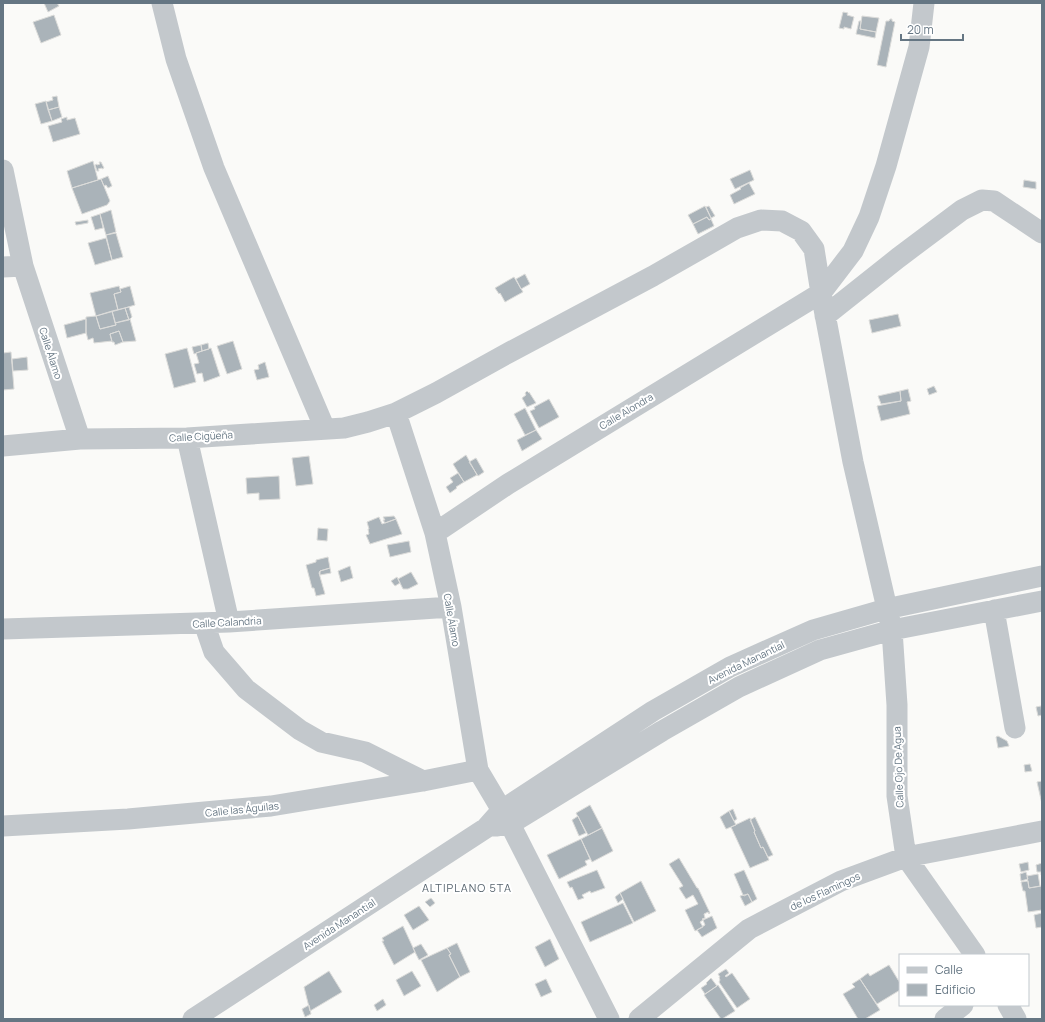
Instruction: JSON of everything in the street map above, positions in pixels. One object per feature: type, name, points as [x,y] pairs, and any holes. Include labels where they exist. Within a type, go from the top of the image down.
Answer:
[{"type":"street","points":[[162,3],[176,59],[214,168],[325,429]]},
{"type":"street","points":[[821,293],[853,251],[869,217],[886,166],[919,47],[924,3]]},
{"type":"street","name":"Calle Álamo","points":[[3,170],[13,267],[80,439]]},
{"type":"street","points":[[825,316],[898,258],[962,210],[982,200],[994,201],[1042,233]]},
{"type":"street","name":"Calle Cigüeña","points":[[3,446],[80,439],[187,438],[344,428],[368,422],[396,413],[436,393],[653,276],[737,228],[761,220],[782,221],[801,231],[814,249],[821,293]]},
{"type":"street","name":"Calle Ojo De Agua","points":[[821,293],[853,462],[892,630],[897,705],[897,796],[906,857],[974,954]]},
{"type":"street","name":"Calle Alondra","points":[[435,533],[521,476],[821,293]]},
{"type":"street","name":"Calle Álamo","points":[[396,413],[435,533],[451,607],[478,770],[506,817],[609,1019]]},
{"type":"street","points":[[187,438],[229,622]]},
{"type":"street","name":"Avenida Manantial","points":[[506,817],[653,711],[730,667],[813,630],[886,609],[1042,576]]},
{"type":"street","name":"Avenida Manantial","points":[[192,1019],[486,828],[739,687],[820,650],[892,630],[1042,601]]},
{"type":"street","name":"Calle Calandria","points":[[3,629],[229,622],[451,607]]},
{"type":"street","points":[[994,610],[1015,728]]},
{"type":"street","points":[[204,623],[214,652],[246,690],[300,730],[320,742],[365,752],[423,781]]},
{"type":"street","name":"Calle las Águilas","points":[[3,826],[128,819],[271,806],[423,781],[478,770]]},
{"type":"street","name":"de los Flamingos","points":[[639,1019],[749,929],[841,881],[906,857],[1042,831]]},
{"type":"street","points":[[945,1019],[962,1006]]},
{"type":"street","points":[[1009,1006],[1016,1019]]},
{"type":"building","points":[[44,3],[57,3],[59,6],[48,12]]},
{"type":"building","points":[[843,12],[854,17],[851,29],[844,27],[844,29],[839,28]]},
{"type":"building","points":[[54,15],[61,35],[41,43],[33,22]]},
{"type":"building","points":[[862,16],[879,18],[876,32],[860,29]]},
{"type":"building","points":[[890,19],[895,22],[886,67],[877,65],[886,21],[889,21]]},
{"type":"building","points":[[859,21],[861,21],[860,29],[876,32],[875,38],[856,34]]},
{"type":"building","points":[[57,96],[59,107],[48,110],[46,102],[53,100],[52,97]]},
{"type":"building","points":[[46,101],[52,121],[41,124],[35,104]]},
{"type":"building","points":[[59,107],[62,117],[52,121],[48,110]]},
{"type":"building","points":[[67,117],[67,120],[75,118],[80,134],[53,142],[48,126],[62,122],[61,119]]},
{"type":"building","points":[[93,161],[98,180],[72,188],[67,171]]},
{"type":"building","points":[[99,162],[101,162],[104,168],[98,169],[99,171],[97,171],[95,165],[100,164]]},
{"type":"building","points":[[750,170],[754,180],[735,189],[730,179]]},
{"type":"building","points":[[108,176],[112,186],[108,188],[106,185],[104,186],[101,179]]},
{"type":"building","points":[[101,179],[110,201],[107,205],[82,214],[72,188]]},
{"type":"building","points":[[1024,180],[1036,182],[1036,189],[1023,187]]},
{"type":"building","points":[[749,183],[755,194],[734,204],[730,195]]},
{"type":"building","points":[[705,206],[711,219],[709,220],[707,217],[693,224],[688,215]]},
{"type":"building","points":[[709,206],[715,216],[711,218],[706,207]]},
{"type":"building","points":[[111,210],[116,232],[106,235],[100,214]]},
{"type":"building","points":[[100,214],[103,228],[95,230],[91,217]]},
{"type":"building","points":[[707,217],[709,220],[711,219],[714,226],[698,234],[693,224]]},
{"type":"building","points":[[88,220],[88,223],[77,225],[75,222]]},
{"type":"building","points":[[116,233],[123,257],[112,260],[106,235]]},
{"type":"building","points":[[106,238],[112,260],[95,265],[88,243]]},
{"type":"building","points":[[525,274],[530,284],[521,289],[516,279]]},
{"type":"building","points":[[514,277],[523,292],[505,302],[495,288]]},
{"type":"building","points":[[119,286],[121,292],[114,294],[118,310],[96,316],[90,293]]},
{"type":"building","points":[[130,286],[135,305],[118,310],[114,294],[121,292],[120,289]]},
{"type":"building","points":[[129,307],[132,317],[129,320],[125,308]]},
{"type":"building","points":[[125,308],[129,320],[115,323],[112,311]]},
{"type":"building","points":[[112,311],[116,325],[100,329],[96,316]]},
{"type":"building","points":[[898,314],[901,326],[872,333],[869,320]]},
{"type":"building","points":[[96,316],[100,329],[116,325],[115,323],[130,319],[136,341],[123,342],[119,331],[110,334],[112,341],[94,343],[93,338],[88,340],[86,332],[86,317]]},
{"type":"building","points":[[86,319],[86,333],[67,338],[64,325]]},
{"type":"building","points":[[119,331],[123,342],[115,345],[114,342],[112,342],[110,334]]},
{"type":"building","points":[[233,341],[242,369],[227,374],[217,346]]},
{"type":"building","points":[[208,343],[209,349],[202,351],[201,345]]},
{"type":"building","points":[[201,345],[202,351],[194,354],[192,347]]},
{"type":"building","points":[[187,348],[196,382],[174,388],[165,354]]},
{"type":"building","points":[[211,348],[220,376],[204,382],[202,373],[197,374],[194,364],[199,363],[196,353]]},
{"type":"building","points":[[11,352],[14,389],[3,390],[3,353]]},
{"type":"building","points":[[27,357],[28,370],[13,371],[12,359]]},
{"type":"building","points":[[265,362],[269,377],[257,380],[254,370],[259,369],[258,365]]},
{"type":"building","points":[[934,386],[937,392],[929,395],[927,389]]},
{"type":"building","points":[[908,389],[911,401],[907,402],[910,414],[881,421],[877,406],[901,401],[900,391]]},
{"type":"building","points":[[527,391],[536,403],[527,407],[522,398],[526,395],[525,393]]},
{"type":"building","points":[[900,391],[901,401],[881,404],[878,396]]},
{"type":"building","points":[[549,399],[559,417],[539,428],[530,411],[535,409],[534,407]]},
{"type":"building","points":[[525,408],[536,430],[525,435],[514,414]]},
{"type":"building","points":[[536,430],[542,439],[522,451],[517,440]]},
{"type":"building","points":[[466,455],[477,475],[464,482],[453,464]]},
{"type":"building","points":[[309,456],[313,484],[296,486],[292,458]]},
{"type":"building","points":[[476,458],[484,472],[478,476],[469,462]]},
{"type":"building","points":[[458,473],[464,482],[450,493],[446,487],[453,482],[450,478]]},
{"type":"building","points":[[279,476],[280,499],[259,500],[259,493],[247,494],[246,478]]},
{"type":"building","points":[[394,516],[396,519],[385,523],[383,520],[385,520],[383,517]]},
{"type":"building","points":[[379,517],[382,524],[396,519],[402,534],[370,544],[366,535],[369,534],[367,522]]},
{"type":"building","points":[[318,528],[328,529],[327,541],[317,540]]},
{"type":"building","points":[[409,541],[411,552],[390,557],[387,545]]},
{"type":"building","points":[[328,557],[330,568],[320,571],[319,573],[325,594],[316,596],[314,588],[312,588],[306,565],[316,562],[316,560]]},
{"type":"building","points":[[350,566],[353,578],[341,582],[338,571]]},
{"type":"building","points":[[330,568],[331,573],[320,575],[320,571]]},
{"type":"building","points":[[411,572],[418,584],[408,589],[403,589],[398,579]]},
{"type":"building","points":[[397,577],[400,583],[395,586],[391,581]]},
{"type":"building","points":[[1041,706],[1042,715],[1038,716],[1036,707]]},
{"type":"building","points":[[998,736],[1007,741],[1009,746],[998,748],[996,737]]},
{"type":"building","points":[[1030,764],[1032,771],[1025,772],[1024,765]]},
{"type":"building","points":[[1042,781],[1042,804],[1037,782]]},
{"type":"building","points":[[590,805],[602,828],[588,835],[576,813]]},
{"type":"building","points":[[733,809],[737,819],[734,821],[729,811]]},
{"type":"building","points":[[729,811],[736,825],[726,829],[720,817]]},
{"type":"building","points":[[578,816],[586,833],[579,836],[572,820]]},
{"type":"building","points":[[755,817],[773,855],[768,857],[763,847],[761,848],[750,820]]},
{"type":"building","points":[[750,818],[761,848],[763,847],[769,860],[750,868],[731,827]]},
{"type":"building","points":[[602,828],[613,851],[592,862],[581,839]]},
{"type":"building","points":[[581,839],[590,859],[585,861],[587,865],[559,879],[547,855]]},
{"type":"building","points":[[679,858],[698,888],[710,913],[709,914],[708,912],[704,914],[705,918],[700,922],[703,927],[695,931],[685,910],[698,904],[693,895],[686,899],[679,888],[683,886],[669,864]]},
{"type":"building","points":[[1028,862],[1029,870],[1021,872],[1019,864]]},
{"type":"building","points":[[1042,863],[1041,875],[1041,872],[1037,872],[1036,865]]},
{"type":"building","points":[[597,870],[605,888],[591,893],[590,891],[582,895],[584,898],[578,900],[572,887],[570,888],[567,882]]},
{"type":"building","points":[[744,870],[757,899],[752,902],[748,894],[743,895],[734,874]]},
{"type":"building","points":[[1026,872],[1028,879],[1021,881],[1020,874]]},
{"type":"building","points":[[1038,874],[1040,886],[1029,888],[1027,876]]},
{"type":"building","points":[[641,881],[656,911],[634,922],[620,893]]},
{"type":"building","points":[[1028,881],[1029,888],[1042,886],[1042,910],[1028,912],[1025,891],[1023,891],[1021,882]]},
{"type":"building","points":[[620,893],[623,899],[618,903],[615,897]]},
{"type":"building","points":[[748,894],[752,902],[745,906],[740,896]]},
{"type":"building","points":[[431,898],[435,903],[430,907],[425,902]]},
{"type":"building","points":[[623,903],[633,923],[590,942],[581,922]]},
{"type":"building","points":[[419,906],[429,920],[413,930],[404,915]]},
{"type":"building","points":[[1042,913],[1042,927],[1036,928],[1034,915]]},
{"type":"building","points":[[712,916],[717,928],[702,937],[697,930],[705,925],[703,920]]},
{"type":"building","points":[[403,926],[415,952],[394,965],[382,941],[384,941],[382,938]]},
{"type":"building","points":[[550,939],[559,959],[545,967],[535,947]]},
{"type":"building","points":[[457,943],[470,972],[460,977],[447,948]]},
{"type":"building","points":[[421,944],[428,955],[419,960],[413,948]]},
{"type":"building","points":[[447,948],[460,977],[437,992],[421,960]]},
{"type":"building","points":[[889,965],[899,981],[899,991],[877,1004],[860,979],[868,973],[870,976]]},
{"type":"building","points":[[726,969],[729,973],[725,976],[726,977],[732,973],[750,999],[737,1008],[719,982],[720,977],[718,974]]},
{"type":"building","points":[[329,971],[342,992],[310,1011],[304,987]]},
{"type":"building","points":[[412,971],[421,986],[404,996],[396,980]]},
{"type":"building","points":[[711,978],[717,986],[705,994],[701,988],[707,984],[706,983]]},
{"type":"building","points":[[546,979],[552,992],[541,997],[535,984]]},
{"type":"building","points":[[860,979],[880,1010],[865,1019],[858,1019],[843,994],[855,987],[852,984]]},
{"type":"building","points":[[718,985],[735,1011],[722,1019],[704,995]]},
{"type":"building","points":[[383,999],[386,1005],[377,1011],[374,1005]]},
{"type":"building","points":[[309,1005],[311,1014],[305,1017],[302,1009]]},
{"type":"district","name":"ALTIPLANO 5TA","points":[[467,888]]}]
